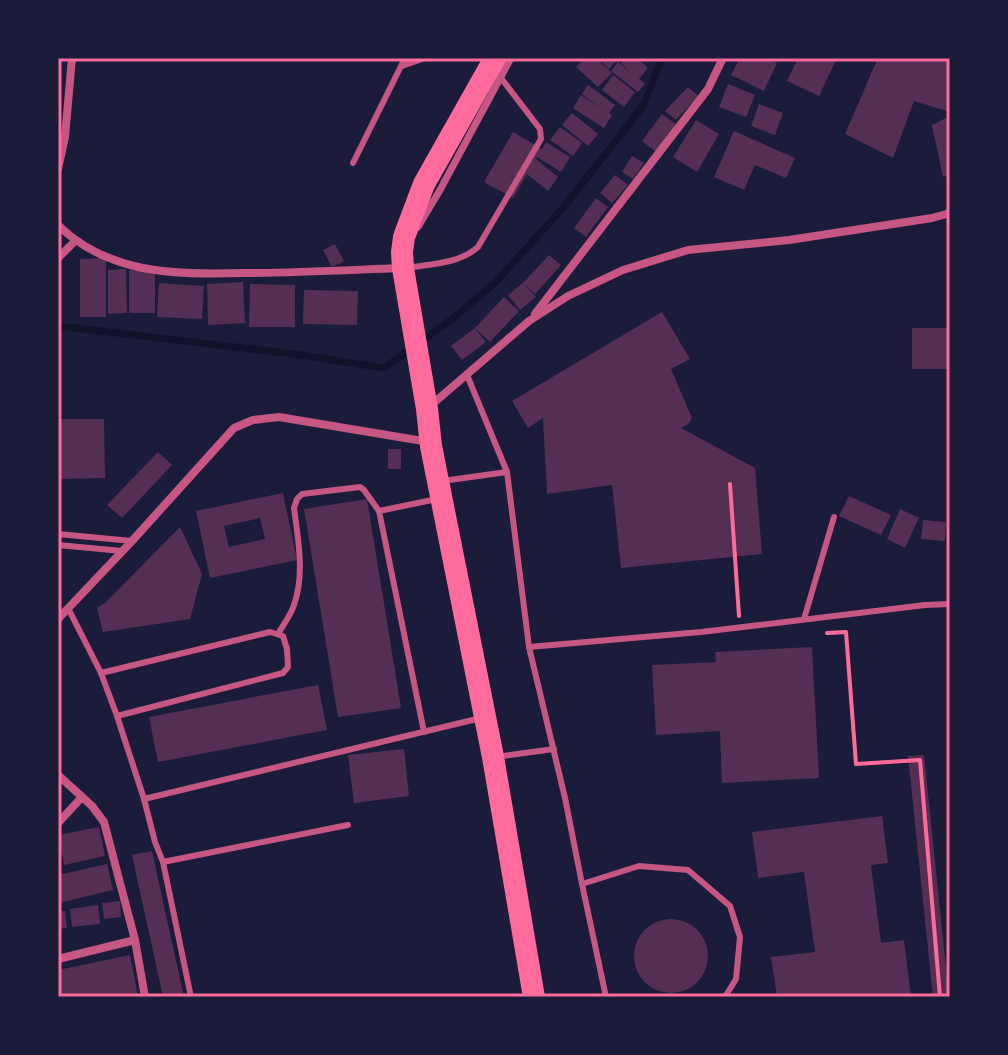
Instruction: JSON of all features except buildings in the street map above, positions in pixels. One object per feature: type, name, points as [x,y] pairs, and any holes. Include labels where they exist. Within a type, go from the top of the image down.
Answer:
[{"type":"highway","points":[[495,63],[424,184],[407,227],[402,252],[438,493],[480,723],[493,757],[534,997]]},
{"type":"street","points":[[58,169],[65,137],[72,58]]},
{"type":"street","points":[[529,321],[708,89],[723,58]]},
{"type":"street","points":[[427,409],[529,321],[568,296],[623,270],[688,250],[789,240],[950,213]]},
{"type":"street","points":[[58,225],[75,241],[113,259],[140,267],[207,274],[403,268]]},
{"type":"street","points":[[58,258],[75,241]]},
{"type":"street","points":[[58,619],[234,428],[253,420],[279,417],[430,444]]},
{"type":"street","points":[[58,775],[104,822],[135,940],[145,997]]},
{"type":"street","points":[[490,794],[527,997]]},
{"type":"street","points":[[58,823],[82,797]]},
{"type":"street","points":[[58,959],[135,940]]},
{"type":"lane","points":[[353,163],[405,58]]},
{"type":"lane","points":[[401,67],[425,58]]},
{"type":"lane","points":[[403,268],[458,259],[478,247],[541,139],[540,129],[495,63]]},
{"type":"lane","points":[[467,375],[507,472],[529,647],[565,798],[606,997]]},
{"type":"lane","points":[[379,511],[507,472]]},
{"type":"lane","points":[[278,634],[294,606],[299,578],[294,508],[297,499],[302,494],[360,487],[379,511],[424,732]]},
{"type":"lane","points":[[804,619],[834,517]]},
{"type":"lane","points":[[58,534],[132,541]]},
{"type":"lane","points":[[58,545],[122,551]]},
{"type":"lane","points":[[529,647],[740,628],[950,604]]},
{"type":"lane","points":[[68,608],[101,673],[144,799],[163,862],[191,997]]},
{"type":"lane","points":[[101,673],[270,632],[283,636],[288,667],[283,673],[117,716]]},
{"type":"lane","points":[[144,799],[424,732],[480,723]]},
{"type":"lane","points":[[493,757],[554,749]]},
{"type":"lane","points":[[163,862],[348,825]]},
{"type":"lane","points":[[582,884],[639,866],[688,870],[730,906],[740,937],[736,979],[725,997]]},
{"type":"path","points":[[730,484],[740,628]]},
{"type":"path","points":[[816,634],[846,632],[856,764],[920,760],[940,997]]},
{"type":"waterway","points":[[58,326],[384,368],[494,284],[563,208],[643,106],[662,58]]}]
